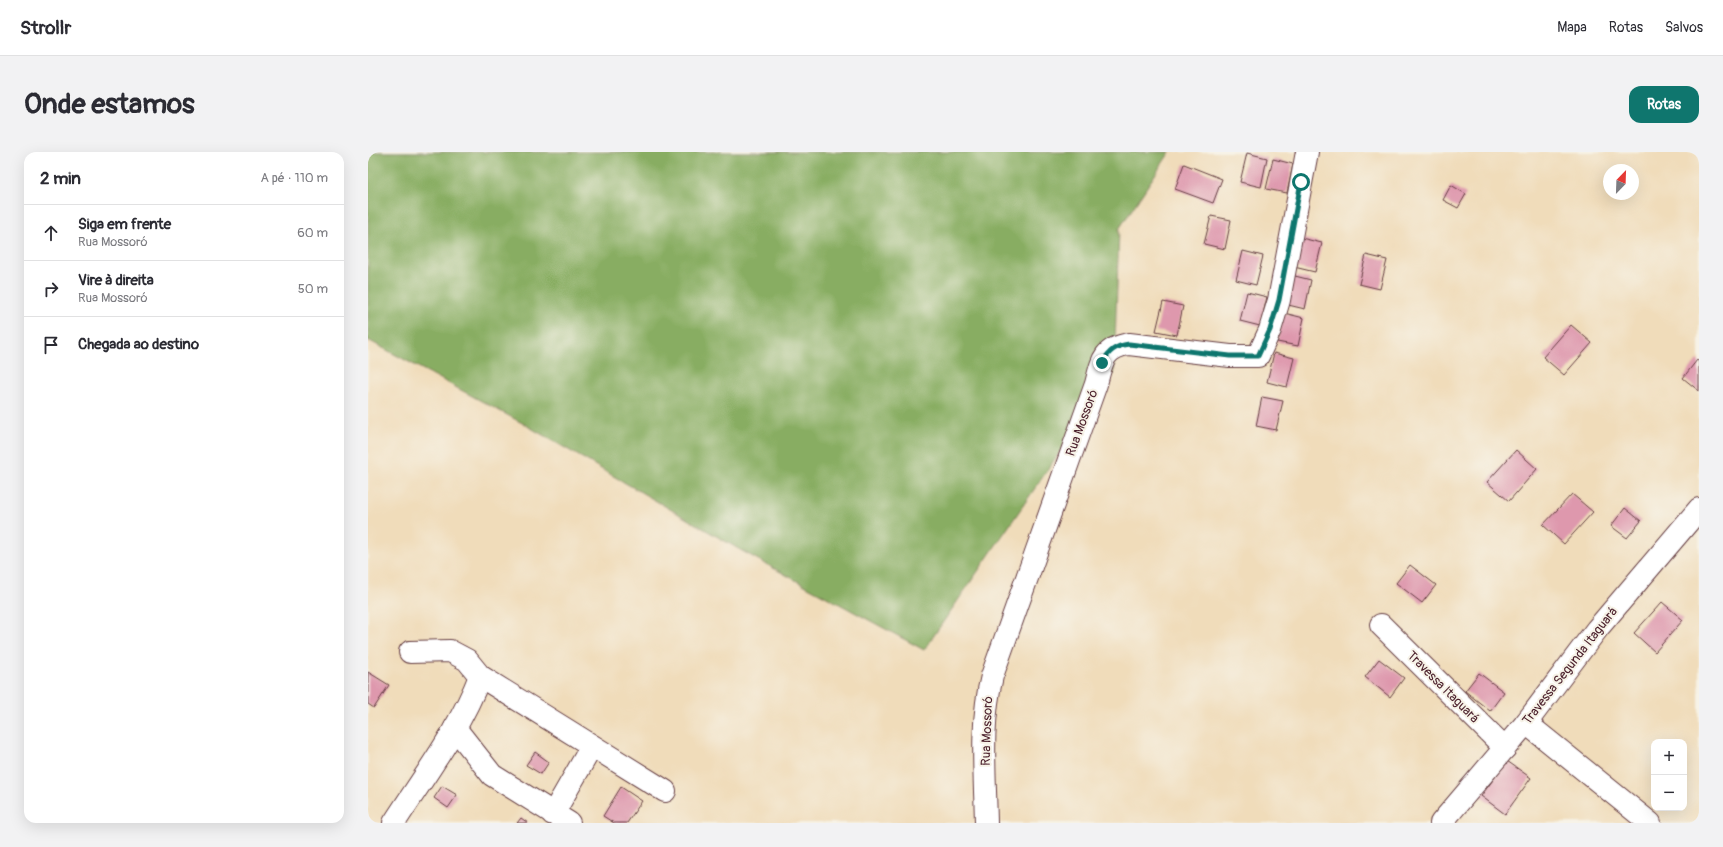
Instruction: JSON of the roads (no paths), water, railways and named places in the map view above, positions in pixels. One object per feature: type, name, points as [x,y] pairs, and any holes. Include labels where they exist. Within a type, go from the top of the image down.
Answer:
[{"type":"street","name":"Rua Mossoró","points":[[986,823],[984,737],[986,699],[992,676],[1096,384],[1102,363],[1108,353],[1117,346],[1129,344],[1230,356],[1258,356],[1270,330],[1279,300],[1307,152]]},
{"type":"street","name":"Travessa Segunda Itaguará","points":[[1441,823],[1526,723],[1597,630],[1699,509]]},
{"type":"street","name":"Travessa Itaguará","points":[[1381,625],[1505,748]]},
{"type":"street","points":[[410,652],[450,651],[467,660],[480,676],[665,791]]},
{"type":"street","points":[[394,823],[455,728],[471,699],[480,676]]},
{"type":"street","points":[[1526,723],[1650,823]]},
{"type":"street","points":[[455,728],[492,775],[561,818],[592,746]]}]
